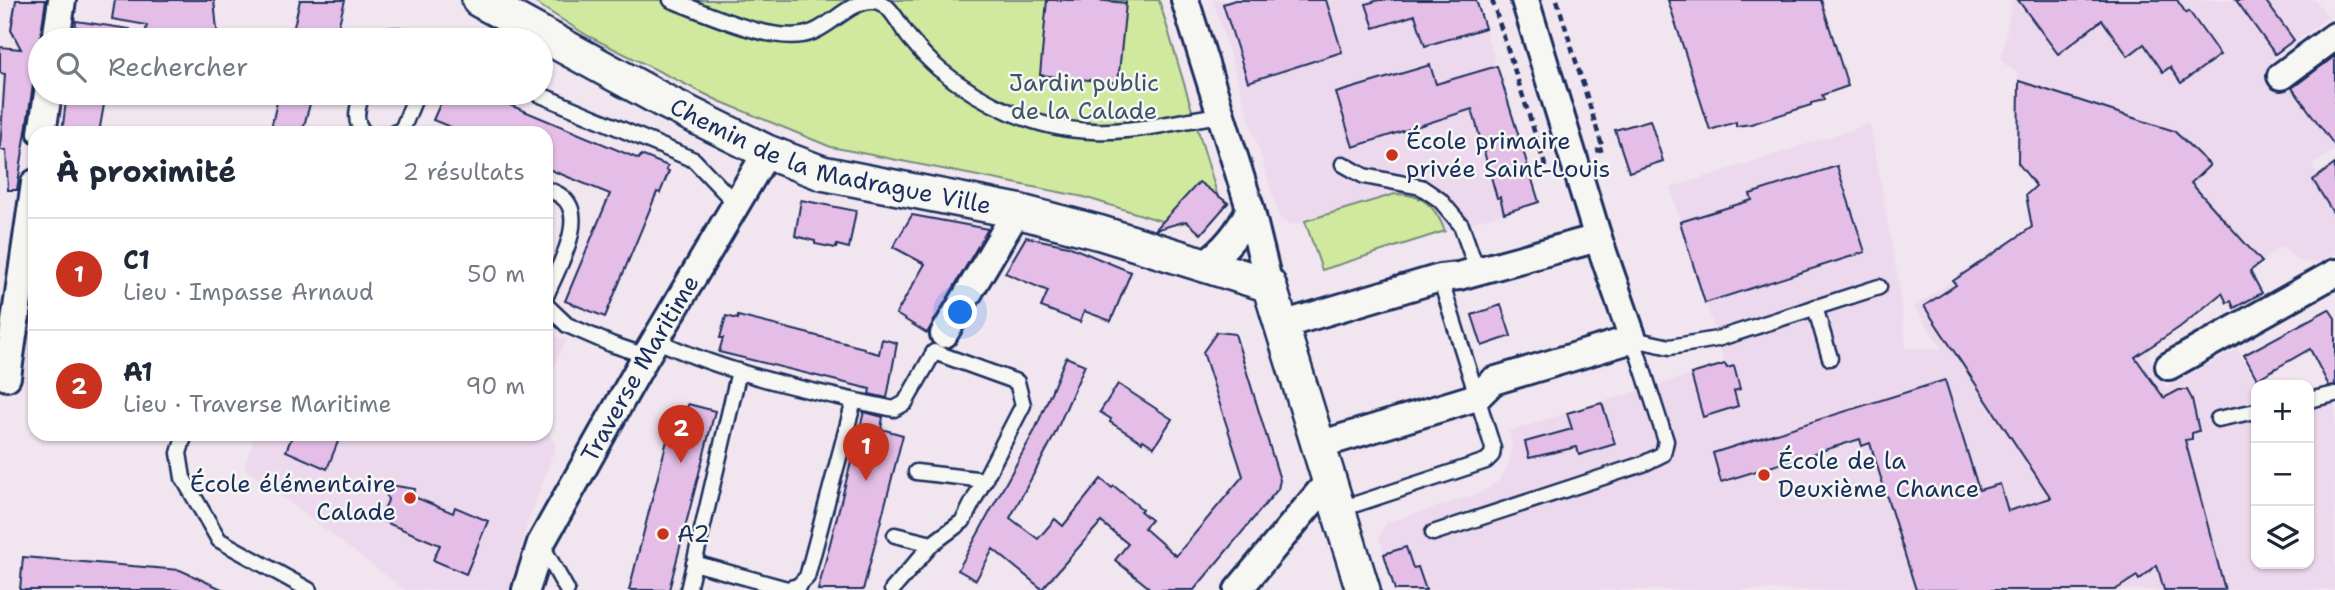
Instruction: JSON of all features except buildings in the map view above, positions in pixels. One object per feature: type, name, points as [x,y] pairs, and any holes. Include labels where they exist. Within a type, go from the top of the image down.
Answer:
[{"type":"street","points":[[58,28],[62,0]]},
{"type":"street","name":"Chemin de la Madrague Ville","points":[[479,0],[530,28]]},
{"type":"street","points":[[1185,0],[1250,208],[1269,285],[1363,590]]},
{"type":"street","points":[[1319,446],[1477,397],[1493,381],[1633,339],[1598,237],[1525,0]]},
{"type":"street","points":[[2281,76],[2335,36]]},
{"type":"street","name":"Chemin de la Madrague Ville","points":[[553,41],[664,102],[767,152],[822,173],[1017,211],[1101,233],[1269,285]]},
{"type":"street","points":[[43,126],[46,105]]},
{"type":"street","name":"Traverse Maritime","points":[[526,590],[541,543],[651,348],[767,152]]},
{"type":"street","points":[[1203,265],[1222,252],[1243,225],[1250,208]]},
{"type":"street","points":[[939,343],[1017,211]]},
{"type":"street","points":[[7,377],[28,232]]},
{"type":"street","points":[[1282,325],[1440,278],[1598,237]]},
{"type":"street","points":[[2169,366],[2335,273]]},
{"type":"street","points":[[1238,590],[1333,496]]},
{"type":"lane","points":[[671,0],[750,29],[793,37],[813,32],[859,4],[874,1],[886,5],[912,42],[939,69],[1018,117],[1055,128],[1094,132],[1126,130],[1220,116]]},
{"type":"lane","points":[[553,100],[694,160],[736,204]]},
{"type":"lane","points":[[359,105],[359,126]]},
{"type":"lane","points":[[404,126],[412,105]]},
{"type":"lane","points":[[1343,164],[1364,176],[1421,187],[1440,200],[1461,225],[1476,270]]},
{"type":"lane","points":[[553,192],[562,196],[571,207],[574,227],[553,279]]},
{"type":"lane","points":[[1333,496],[1486,461],[1492,455],[1493,448],[1440,278]]},
{"type":"lane","points":[[1433,533],[1643,464],[1663,454],[1665,441],[1633,339],[1670,347],[1705,341],[1879,287]]},
{"type":"lane","points":[[1815,307],[1830,358]]},
{"type":"lane","points":[[553,312],[567,325],[611,344],[692,356],[739,371],[894,409],[905,403],[939,343],[1017,383],[1023,405],[963,521],[932,544],[892,590]]},
{"type":"lane","points":[[688,590],[739,371]]},
{"type":"lane","points":[[2314,399],[2335,394]]},
{"type":"lane","points":[[694,563],[787,589],[798,586],[807,577],[855,401]]},
{"type":"lane","points":[[2218,419],[2251,412]]},
{"type":"lane","points":[[183,441],[179,453],[183,478],[219,540],[309,590]]},
{"type":"lane","points":[[916,472],[985,480]]},
{"type":"lane","points":[[895,535],[932,544]]},
{"type":"lane","points":[[541,543],[567,590]]},
{"type":"path","points":[[1492,0],[1545,165]]},
{"type":"shaded area","name":"École primaire privée Saint-Louis","points":[[1213,0],[1476,0],[1539,202],[1445,231],[1437,211],[1428,203],[1382,197],[1292,225],[1280,219]]},
{"type":"shaded area","points":[[2012,0],[2315,0],[2329,17],[2270,60],[2335,146],[2335,150],[2312,165],[2319,176],[2313,180],[2335,217],[2335,253],[2317,263],[2296,260],[2282,246],[2146,351],[2166,387],[2237,349],[2255,380],[2251,380],[2251,569],[2314,569],[2314,389],[2335,383],[2335,590],[1395,590],[1379,537],[1386,523],[1481,493],[1497,482],[1507,468],[1512,448],[1509,431],[1725,364],[1670,188],[1870,124],[1899,286],[1906,348],[1942,349],[1914,307],[2031,227],[2026,195],[2035,186],[2018,163],[2018,73],[2001,61]]},
{"type":"shaded area","points":[[553,335],[566,340],[553,368]]},
{"type":"shaded area","name":"École élémentaire Calade","points":[[553,440],[556,445],[526,528],[511,590],[405,590],[244,468],[253,441]]},
{"type":"green space","name":"Jardin public de la Calade","points":[[531,0],[1159,0],[1218,197],[1228,203],[1201,232],[1186,222],[1174,225],[1084,197],[831,147],[719,101],[588,36]]},
{"type":"green space","points":[[1395,194],[1414,196],[1427,203],[1445,231],[1322,270],[1305,221]]},
{"type":"place","name":"École primaire privée Saint-Louis","points":[[1392,155]]},
{"type":"place","name":"A1","points":[[681,463]]},
{"type":"place","name":"École de la Deuxième Chance","points":[[1764,475]]},
{"type":"place","name":"C1","points":[[866,481]]},
{"type":"place","name":"École élémentaire Calade","points":[[410,498]]},
{"type":"place","name":"A2","points":[[663,534]]}]
